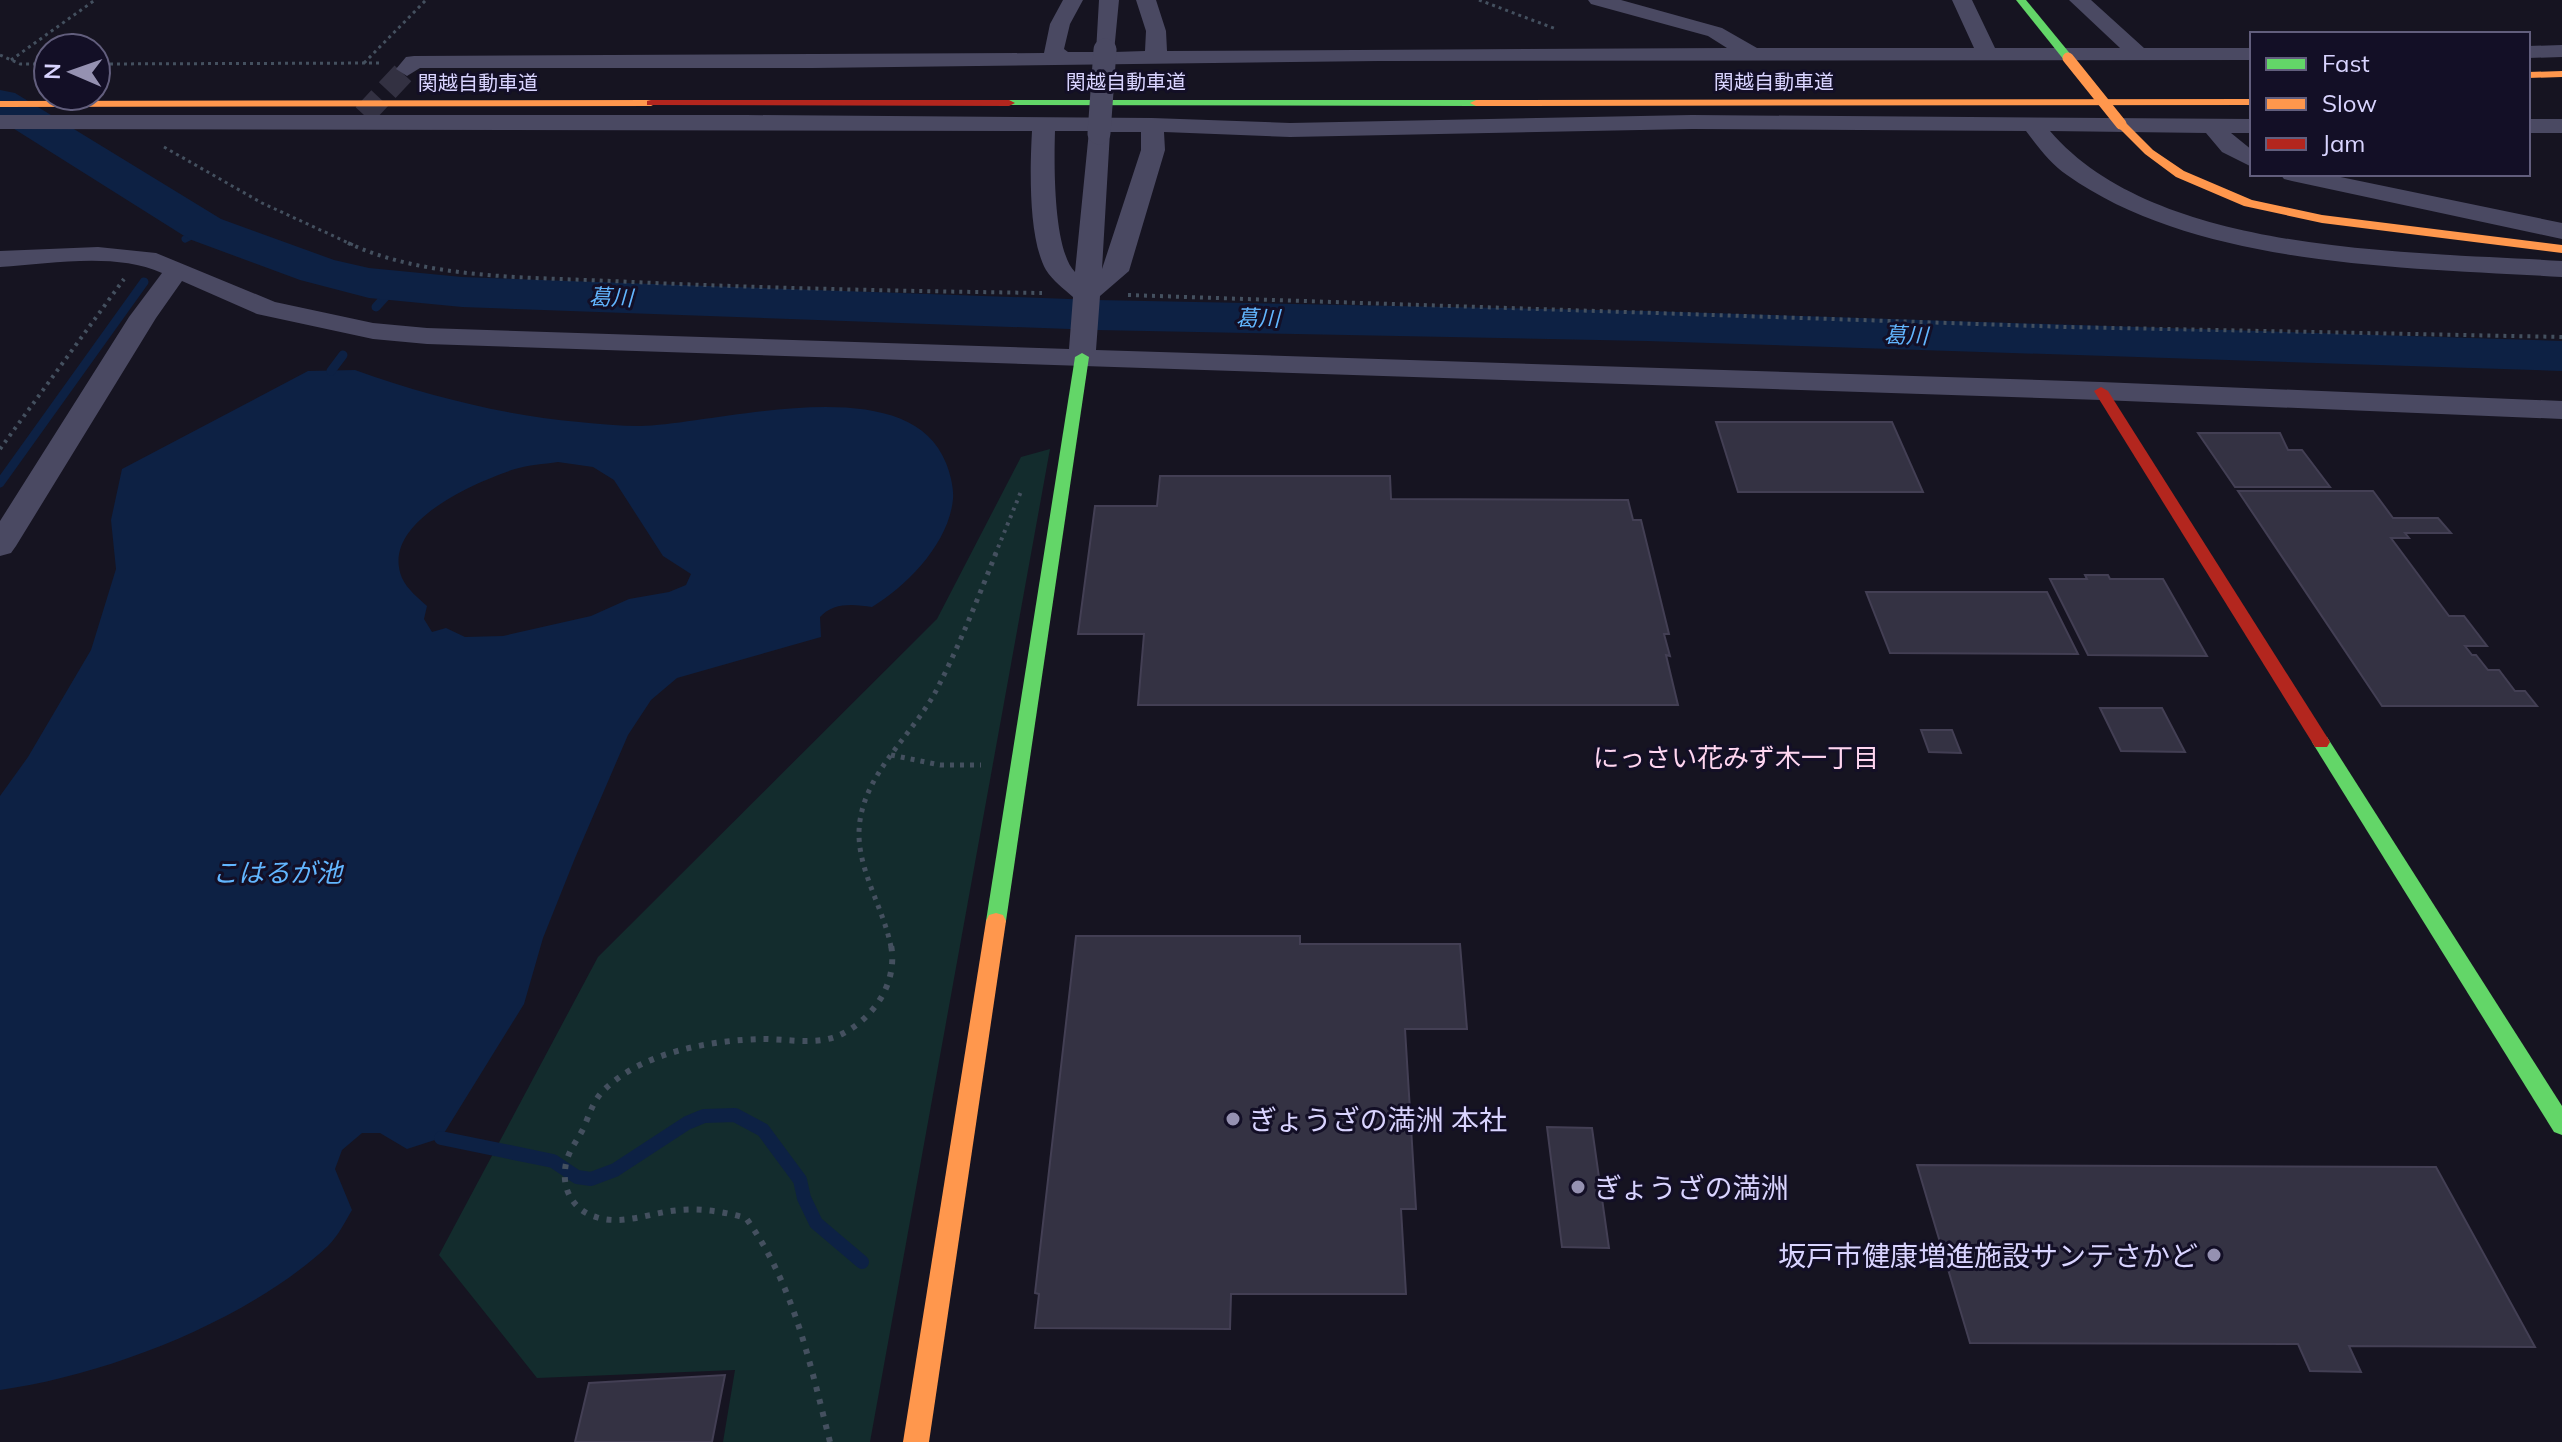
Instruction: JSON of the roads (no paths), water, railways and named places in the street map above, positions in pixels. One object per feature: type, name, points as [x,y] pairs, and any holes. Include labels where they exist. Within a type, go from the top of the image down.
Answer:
[{"type":"main road","points":[[2021,0],[2121,124],[2150,155],[2184,178],[2268,209],[2315,219],[2562,249]]},
{"type":"main road","name":"関越自動車道","points":[[406,71],[903,80]]},
{"type":"main road","points":[[2530,76],[2562,76]]},
{"type":"main road","name":"関越自動車道","points":[[1091,79],[1123,79]]},
{"type":"main road","points":[[2064,79],[2111,79]]},
{"type":"main road","name":"関越自動車道","points":[[0,104],[2250,102]]},
{"type":"main road","points":[[916,1442],[1082,350]]},
{"type":"main road","points":[[2101,391],[2562,1125]]},
{"type":"street","points":[[1062,58],[1053,50],[1073,0]]},
{"type":"street","points":[[1082,350],[1109,0]]},
{"type":"street","points":[[1146,0],[1156,31],[1156,58]]},
{"type":"street","points":[[1598,0],[1715,32],[1757,57]]},
{"type":"street","points":[[1962,0],[1988,55]]},
{"type":"street","points":[[2079,0],[2140,55]]},
{"type":"street","points":[[2530,52],[2562,51]]},
{"type":"street","points":[[406,71],[1379,55],[1757,57],[2250,54]]},
{"type":"street","points":[[0,122],[657,121],[1152,125],[1290,130],[1692,122],[2250,126]]},
{"type":"street","points":[[2031,123],[2077,172],[2149,209],[2207,228],[2264,241],[2338,252],[2562,269]]},
{"type":"street","points":[[1044,124],[1042,156],[1050,229],[1058,268],[1085,296]]},
{"type":"street","points":[[1085,296],[1116,271],[1153,150],[1152,125]]},
{"type":"street","points":[[2212,125],[2230,147],[2250,159]]},
{"type":"street","points":[[2530,126],[2562,126]]},
{"type":"street","points":[[2301,176],[2562,231]]},
{"type":"street","points":[[0,259],[118,255],[140,258],[267,308],[373,331],[427,336],[1082,350],[2562,410]]},
{"type":"street","points":[[0,546],[143,317],[177,270]]},
{"type":"water","name":"こはるが池","points":[[355,370],[438,396],[494,409],[610,425],[674,423],[808,407],[853,408],[893,416],[925,433],[946,463],[953,490],[950,515],[944,531],[924,562],[899,587],[872,607],[837,606],[820,617],[821,637],[677,678],[651,700],[628,735],[575,858],[543,938],[524,1004],[441,1138],[407,1149],[380,1133],[362,1133],[342,1150],[335,1169],[352,1210],[328,1246],[258,1298],[174,1340],[85,1372],[0,1390],[0,796],[28,757],[91,650],[116,569],[111,520],[122,469],[308,371]],"holes":[[[558,462],[593,467],[614,480],[663,556],[691,574],[686,585],[669,592],[629,599],[591,616],[503,636],[465,637],[446,628],[432,632],[424,619],[427,606],[404,582],[399,558],[404,540],[417,523],[456,495],[515,469]]]},
{"type":"waterway","name":"葛川","points":[[0,102],[205,229],[317,270],[369,283],[462,292],[1096,315],[1647,326],[2562,356]]},
{"type":"waterway","points":[[185,239],[205,229]]},
{"type":"waterway","points":[[0,483],[144,282]]},
{"type":"waterway","points":[[376,307],[395,286]]},
{"type":"waterway","points":[[331,371],[343,355]]},
{"type":"waterway","points":[[441,1138],[553,1161],[577,1177],[591,1179],[615,1170],[687,1123],[704,1116],[735,1115],[763,1130],[800,1180],[804,1198],[816,1223],[862,1262]]},
{"type":"tunnel","points":[[364,115],[407,69]]},
{"type":"place","name":"ぎょうざの満洲 本社","points":[[1233,1119]]},
{"type":"place","name":"ぎょうざの満洲","points":[[1578,1187]]},
{"type":"place","name":"坂戸市健康増進施設サンテさかど","points":[[2214,1255]]},
{"type":"district","name":"にっさい花みず木一丁目","points":[[1736,757]]}]
